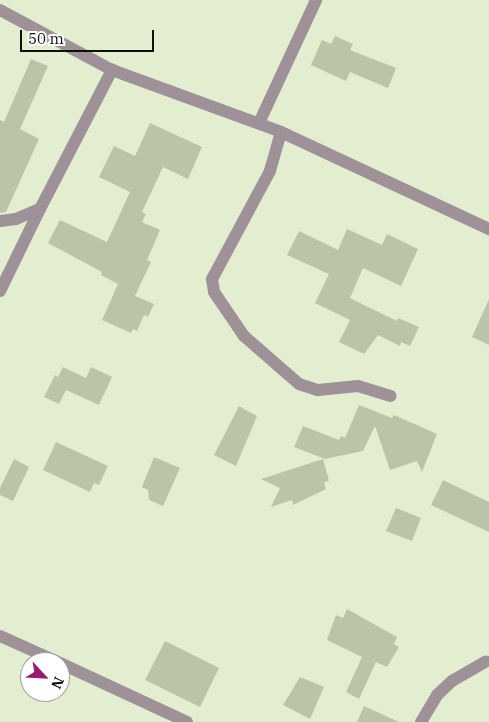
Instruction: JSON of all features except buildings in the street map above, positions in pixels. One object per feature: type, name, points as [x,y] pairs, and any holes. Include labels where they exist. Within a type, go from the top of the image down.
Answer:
[{"type":"street","points":[[259,124],[316,0]]},
{"type":"street","points":[[0,10],[112,70],[280,132],[489,229]]},
{"type":"street","points":[[0,292],[40,208],[112,70]]},
{"type":"street","points":[[280,132],[270,171],[212,279],[214,292],[244,336],[299,384],[318,390],[358,386],[391,396]]},
{"type":"street","points":[[0,221],[16,219],[40,208]]},
{"type":"street","points":[[0,636],[36,652]]},
{"type":"street","points":[[421,722],[437,695],[452,681],[486,661]]},
{"type":"street","points":[[70,667],[187,722]]}]
